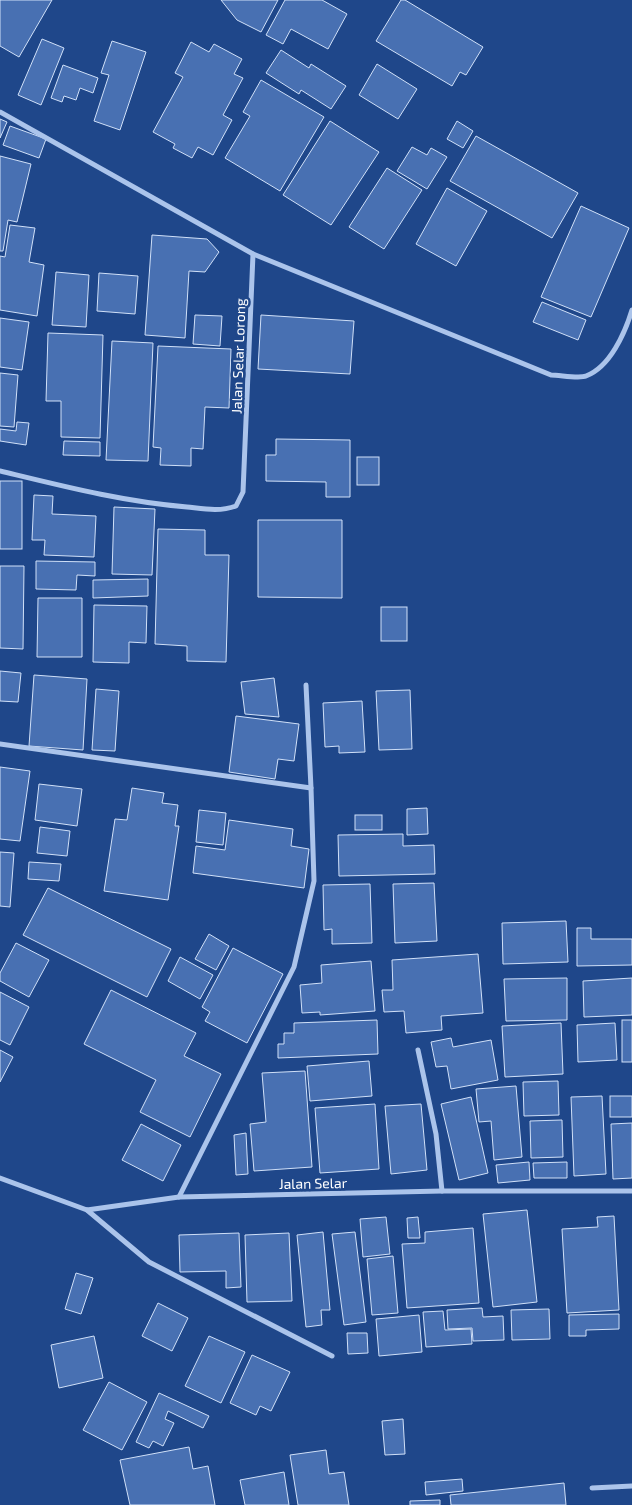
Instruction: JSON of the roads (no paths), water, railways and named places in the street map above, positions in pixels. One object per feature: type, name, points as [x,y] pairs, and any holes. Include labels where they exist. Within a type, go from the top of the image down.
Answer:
[{"type":"street","points":[[0,112],[253,254],[551,375],[586,376],[607,362],[619,341],[632,310]]},
{"type":"street","name":"Jalan Selar Lorong","points":[[0,471],[76,489],[165,506],[222,510],[236,506],[243,492],[253,254]]},
{"type":"street","points":[[179,1197],[294,967],[314,881],[306,685]]},
{"type":"street","points":[[0,744],[311,788]]},
{"type":"street","points":[[418,1050],[436,1134],[442,1191]]},
{"type":"street","name":"Jalan Selar","points":[[0,1178],[87,1210],[179,1197],[442,1191],[632,1191]]},
{"type":"street","points":[[87,1210],[149,1262],[332,1356]]},
{"type":"street","points":[[592,1488],[632,1486]]}]
